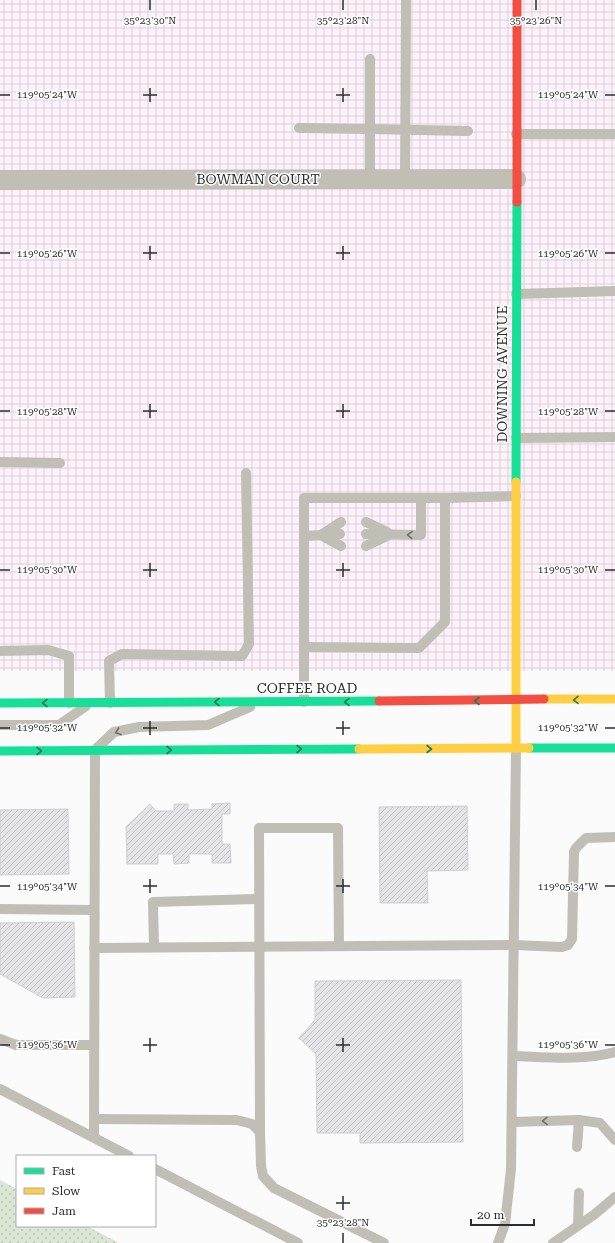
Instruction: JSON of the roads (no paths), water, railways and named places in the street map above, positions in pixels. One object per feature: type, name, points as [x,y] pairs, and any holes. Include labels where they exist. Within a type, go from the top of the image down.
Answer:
[{"type":"main road","name":"DOWNING AVENUE","points":[[516,748],[517,0]]},
{"type":"main road","name":"COFFEE ROAD","points":[[0,703],[516,701],[615,699]]},
{"type":"main road","points":[[0,751],[615,748]]},
{"type":"street","name":"BOWMAN COURT","points":[[0,180],[370,178],[516,179]]},
{"type":"lane","points":[[405,179],[406,0]]},
{"type":"lane","points":[[370,59],[370,178]]},
{"type":"lane","points":[[299,128],[468,131]]},
{"type":"lane","points":[[516,134],[615,134]]},
{"type":"lane","points":[[516,294],[615,291]]},
{"type":"lane","points":[[516,438],[615,437]]},
{"type":"lane","points":[[0,462],[60,463]]},
{"type":"lane","points":[[110,703],[108,661],[122,654],[242,656],[249,644],[246,473]]},
{"type":"lane","points":[[304,702],[304,498],[445,498],[516,496]]},
{"type":"lane","points":[[366,534],[421,535],[421,498]]},
{"type":"lane","points":[[304,647],[419,648],[445,622],[445,498]]},
{"type":"lane","points":[[322,535],[341,522]]},
{"type":"lane","points":[[366,522],[390,534]]},
{"type":"lane","points":[[304,536],[340,534]]},
{"type":"lane","points":[[366,546],[390,534]]},
{"type":"lane","points":[[322,535],[341,546]]},
{"type":"lane","points":[[0,651],[48,650],[69,656],[69,703]]},
{"type":"lane","points":[[94,1138],[95,750],[114,732],[140,727],[208,725],[263,702]]},
{"type":"lane","points":[[0,725],[59,724],[92,703]]},
{"type":"lane","points":[[498,1243],[505,1224],[511,1169],[516,748]]},
{"type":"lane","points":[[339,946],[338,828],[259,828],[260,1132],[261,1166],[263,1176],[274,1188],[384,1243]]},
{"type":"lane","points":[[94,948],[514,945],[562,947],[568,945],[572,938],[574,852],[586,838],[615,837]]},
{"type":"lane","points":[[154,947],[153,902],[259,899]]},
{"type":"lane","points":[[0,909],[94,910]]},
{"type":"lane","points":[[0,1039],[16,1045],[94,1045]]},
{"type":"lane","points":[[513,1056],[576,1058],[615,1052]]},
{"type":"lane","points":[[0,1089],[127,1155]]},
{"type":"lane","points":[[94,1119],[237,1120],[252,1124],[260,1132]]},
{"type":"lane","points":[[512,1122],[579,1120],[600,1123],[615,1140]]},
{"type":"lane","points":[[577,1147],[579,1120]]},
{"type":"lane","points":[[156,1170],[298,1243]]},
{"type":"lane","points":[[578,1224],[579,1193]]},
{"type":"lane","points":[[553,1243],[578,1224],[595,1214],[615,1197]]}]
